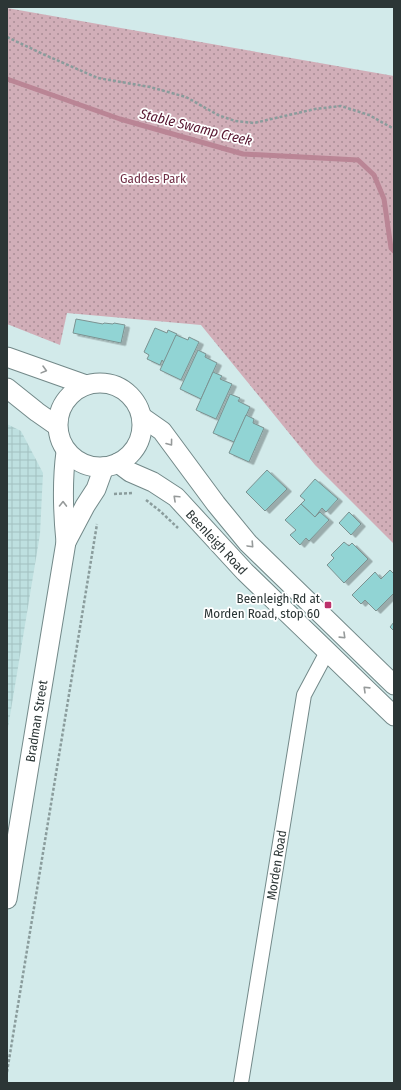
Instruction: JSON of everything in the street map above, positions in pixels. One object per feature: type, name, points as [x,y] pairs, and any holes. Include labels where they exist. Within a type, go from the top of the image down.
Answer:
[{"type":"main road","points":[[7,357],[86,385]]},
{"type":"main road","points":[[101,382],[115,385],[127,392],[137,403],[142,417],[142,431],[138,444],[130,455],[111,465],[90,466],[77,461],[66,452],[60,440],[57,426],[59,412],[65,400],[74,391],[86,385],[101,382]]},
{"type":"main road","points":[[7,388],[25,401],[36,412],[57,426]]},
{"type":"main road","name":"Beenleigh Road","points":[[142,417],[162,431],[216,504],[248,543],[394,686]]},
{"type":"main road","name":"Bradman Street","points":[[7,899],[66,542],[63,502],[66,452]]},
{"type":"main road","name":"Beenleigh Road","points":[[111,465],[154,482],[176,497],[245,572],[394,716]]},
{"type":"main road","name":"Bradman Street","points":[[66,542],[85,506],[111,465]]},
{"type":"street","name":"Morden Road","points":[[240,1083],[304,696],[327,652]]},
{"type":"path","points":[[7,37],[98,78],[150,87],[186,97],[218,115],[235,121],[254,123],[315,109],[341,106],[369,115],[394,129]]},
{"type":"path","points":[[7,1072],[97,522]]},
{"type":"shaded area","points":[[7,424],[21,431],[43,473],[40,534],[7,734]]},
{"type":"green space","name":"Gaddes Park","points":[[7,8],[394,76],[394,544],[315,465],[201,325],[67,313],[60,345],[7,324]]},
{"type":"building","points":[[76,319],[103,324],[114,323],[125,325],[121,343],[73,333]]},
{"type":"building","points":[[155,328],[167,333],[168,330],[177,334],[164,362],[162,360],[160,365],[147,359],[149,355],[144,352]]},
{"type":"building","points":[[176,335],[188,340],[189,337],[199,342],[181,380],[160,370]]},
{"type":"building","points":[[198,350],[206,354],[205,357],[217,363],[201,399],[180,389]]},
{"type":"building","points":[[213,372],[222,376],[220,379],[232,384],[216,419],[196,410]]},
{"type":"building","points":[[230,394],[240,398],[238,401],[250,407],[234,442],[213,433]]},
{"type":"building","points":[[246,415],[254,419],[253,423],[264,428],[249,462],[229,453]]},
{"type":"building","points":[[267,470],[287,489],[265,511],[246,492]]},
{"type":"building","points":[[315,479],[338,499],[326,512],[322,508],[315,517],[301,504],[305,500],[300,496]]},
{"type":"building","points":[[301,504],[315,517],[320,512],[329,520],[309,541],[306,538],[300,545],[290,535],[296,530],[285,520]]},
{"type":"building","points":[[349,512],[361,524],[351,535],[339,523]]},
{"type":"building","points":[[344,542],[349,546],[352,543],[368,559],[344,583],[327,565],[334,558],[331,555]]},
{"type":"building","points":[[390,570],[394,574],[394,593],[376,611],[365,600],[361,604],[352,595],[375,572],[381,579]]},
{"type":"building","points":[[394,622],[394,631],[390,627]]},
{"type":"waterway","name":"Stable Swamp Creek","points":[[7,79],[120,119],[243,154],[358,160],[374,175],[384,199],[391,248],[394,251]]},
{"type":"place","name":"Beenleigh Rd at Morden Road, stop 60","points":[[328,605]]}]
